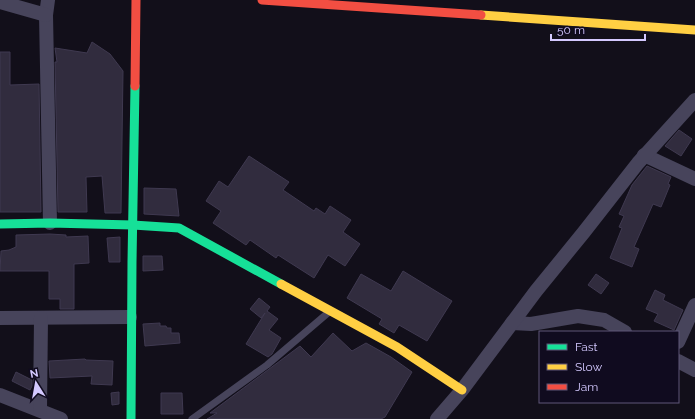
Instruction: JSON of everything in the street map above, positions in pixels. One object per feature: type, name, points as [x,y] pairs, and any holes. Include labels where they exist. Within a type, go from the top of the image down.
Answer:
[{"type":"street","points":[[48,0],[46,15],[50,223]]},
{"type":"street","points":[[132,419],[130,317],[133,225],[136,0]]},
{"type":"street","points":[[262,0],[373,4],[695,30]]},
{"type":"street","points":[[0,2],[46,15]]},
{"type":"street","points":[[437,419],[462,390],[512,323],[644,155],[695,100]]},
{"type":"street","points":[[644,155],[695,179]]},
{"type":"street","points":[[0,224],[50,223],[133,225],[179,228],[397,347],[462,390]]},
{"type":"street","points":[[679,340],[695,305]]},
{"type":"street","points":[[512,323],[531,324],[578,316],[604,320],[623,331]]},
{"type":"street","points":[[0,318],[130,317]]},
{"type":"street","points":[[40,410],[41,318]]},
{"type":"street","points":[[679,362],[695,370]]},
{"type":"street","points":[[0,395],[61,419]]},
{"type":"lane","points":[[192,419],[267,365],[331,311]]},
{"type":"building","points":[[92,42],[110,54],[123,71],[121,213],[105,213],[102,176],[86,177],[87,212],[58,212],[55,62],[57,62],[55,48],[87,53]]},
{"type":"building","points":[[0,52],[10,52],[10,85],[39,84],[41,212],[0,212]]},
{"type":"building","points":[[679,130],[692,139],[681,156],[665,146]]},
{"type":"building","points":[[249,156],[289,182],[283,190],[314,211],[316,208],[325,214],[330,206],[351,220],[343,232],[360,244],[345,266],[328,255],[314,278],[278,255],[276,258],[250,240],[246,245],[213,223],[221,211],[206,201],[219,181],[228,187]]},
{"type":"building","points":[[647,166],[671,177],[668,184],[670,185],[661,207],[653,204],[634,247],[639,249],[632,267],[610,258],[622,228],[619,227],[624,216],[619,214],[632,185]]},
{"type":"building","points":[[144,188],[176,189],[179,216],[144,214]]},
{"type":"building","points":[[16,235],[66,235],[66,237],[88,236],[89,263],[74,264],[74,309],[60,309],[60,299],[49,299],[49,271],[0,271],[1,251],[16,247]]},
{"type":"building","points":[[120,237],[120,262],[109,262],[107,238]]},
{"type":"building","points":[[143,256],[162,256],[163,270],[143,271]]},
{"type":"building","points":[[403,271],[452,301],[427,341],[399,325],[394,333],[379,324],[382,319],[347,298],[361,274],[391,291]]},
{"type":"building","points":[[596,274],[609,283],[601,294],[588,285]]},
{"type":"building","points":[[655,290],[665,295],[663,300],[683,310],[674,330],[654,321],[658,314],[646,309]]},
{"type":"building","points":[[259,298],[270,307],[267,311],[278,319],[269,330],[281,338],[272,354],[268,357],[246,344],[265,313],[261,318],[250,309]]},
{"type":"building","points":[[160,323],[160,326],[171,328],[171,333],[179,333],[180,343],[145,346],[143,324]]},
{"type":"building","points":[[333,333],[352,351],[366,343],[391,357],[412,372],[385,417],[381,419],[207,419],[217,413],[210,413],[300,346],[311,357]]},
{"type":"building","points":[[85,359],[113,361],[112,385],[91,384],[92,376],[50,378],[49,361]]},
{"type":"building","points":[[16,372],[32,380],[30,390],[12,381]]},
{"type":"building","points":[[119,392],[119,404],[112,405],[111,393]]},
{"type":"building","points":[[161,393],[182,393],[183,414],[161,414]]},
{"type":"traffic: fast","points":[[131,419],[135,86]]},
{"type":"traffic: fast","points":[[0,224],[50,223],[133,225],[179,228],[281,284]]},
{"type":"traffic: slow","points":[[481,15],[695,30]]},
{"type":"traffic: slow","points":[[281,284],[397,347],[462,390]]},
{"type":"traffic: jam","points":[[135,86],[136,0]]},
{"type":"traffic: jam","points":[[262,0],[481,15]]}]
